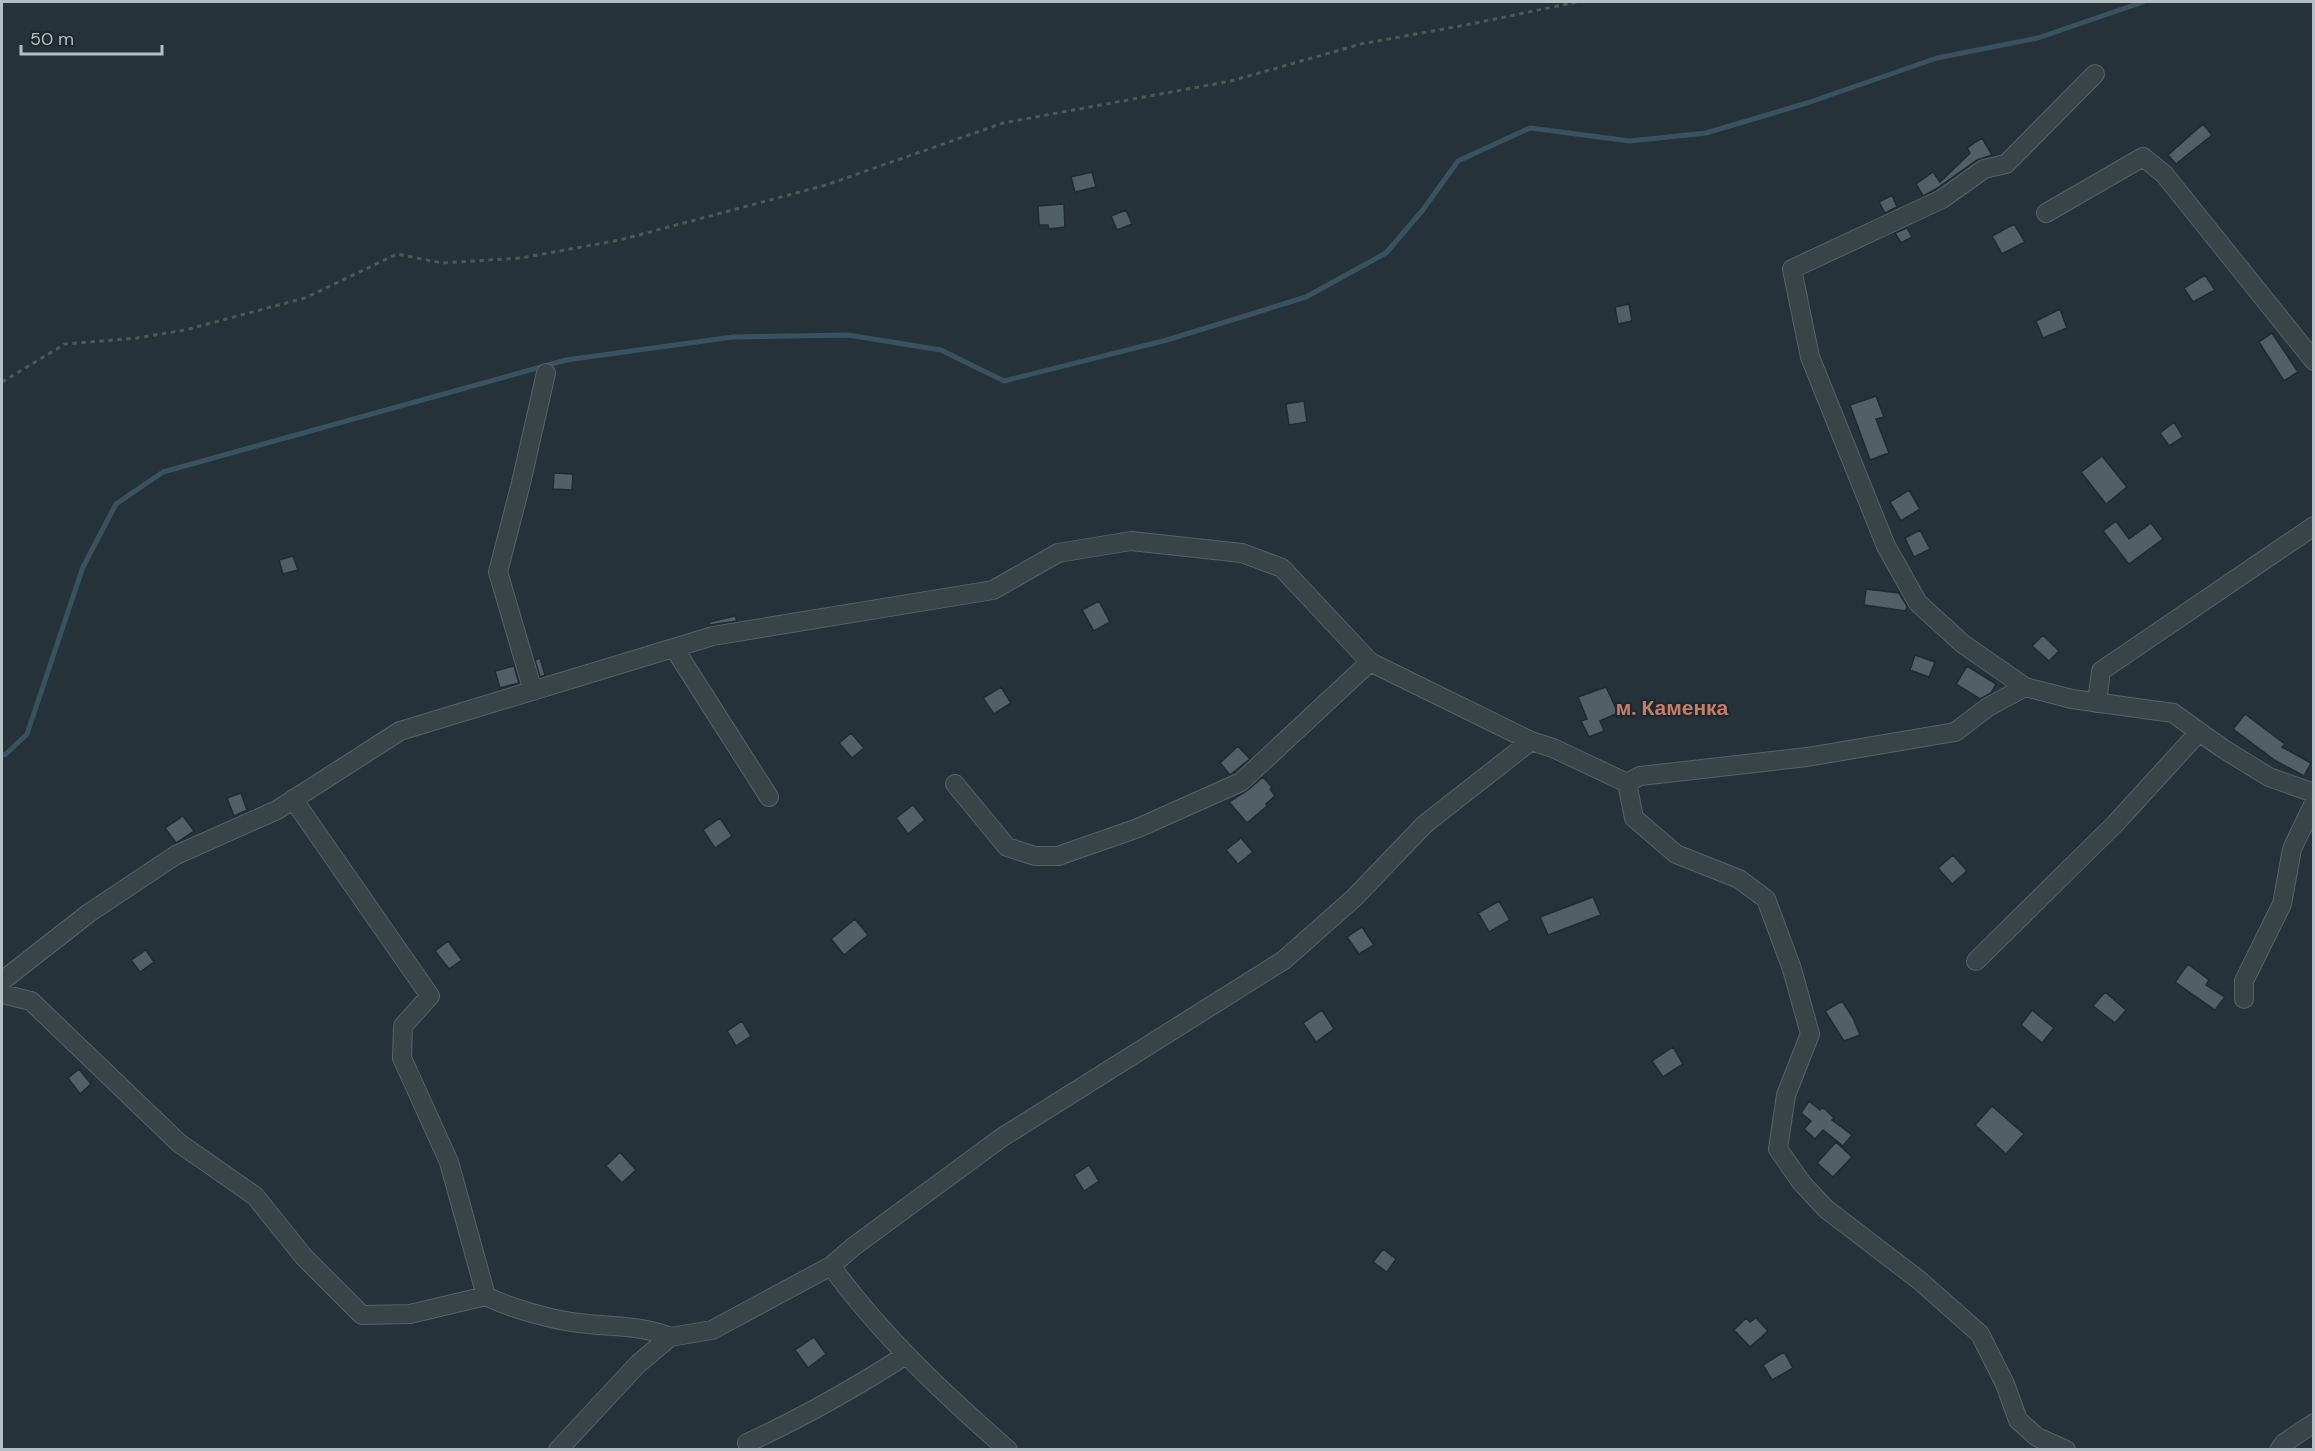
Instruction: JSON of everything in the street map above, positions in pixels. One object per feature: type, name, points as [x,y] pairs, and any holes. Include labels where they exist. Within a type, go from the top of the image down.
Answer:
[{"type":"street","points":[[2095,74],[2006,164],[1984,169],[1942,199],[1792,269],[1810,357],[1886,546],[1918,603],[1963,644],[2025,687],[2072,699],[2173,713],[2269,777],[2313,793]]},
{"type":"street","points":[[2046,213],[2143,157],[2164,174],[2313,361]]},
{"type":"street","points":[[533,691],[498,572],[546,373]]},
{"type":"street","points":[[2097,703],[2101,671],[2313,526]]},
{"type":"street","points":[[2,981],[89,913],[176,855],[277,810],[400,731],[713,636],[993,590],[1058,553],[1131,541],[1242,553],[1282,568],[1370,662],[1531,741],[1553,748],[1627,783]]},
{"type":"street","points":[[674,648],[769,796]]},
{"type":"street","points":[[955,784],[1006,847],[1035,856],[1058,856],[1138,828],[1241,782],[1370,662]]},
{"type":"street","points":[[1627,783],[1640,776],[1807,757],[1955,732],[1988,707],[2025,687]]},
{"type":"street","points":[[1976,961],[2115,824],[2199,732]]},
{"type":"street","points":[[558,1449],[638,1364],[670,1337],[712,1330],[831,1266],[853,1247],[1000,1138],[1284,960],[1354,898],[1425,824],[1531,741]]},
{"type":"street","points":[[1627,783],[1634,818],[1676,854],[1739,879],[1766,899],[1792,969],[1810,1034],[1786,1095],[1778,1149],[1801,1182],[1826,1209],[1919,1280],[1980,1334],[2005,1384],[2018,1420],[2037,1437],[2066,1449]]},
{"type":"street","points":[[293,799],[430,996],[403,1026],[402,1058],[449,1162],[486,1296]]},
{"type":"street","points":[[2244,999],[2244,981],[2282,904],[2292,849],[2313,803]]},
{"type":"street","points":[[2,994],[31,1001],[179,1143],[255,1196],[304,1257],[362,1315],[410,1314],[486,1296],[503,1305],[575,1323],[654,1330],[670,1337]]},
{"type":"street","points":[[831,1266],[906,1355],[969,1416],[1008,1449]]},
{"type":"street","points":[[747,1443],[836,1400],[906,1355]]},
{"type":"street","points":[[2279,1449],[2313,1423]]},
{"type":"path","points":[[2,382],[65,344],[137,338],[185,330],[261,310],[305,298],[397,254],[442,262],[521,258],[620,240],[826,185],[1003,123],[1231,81],[1361,44],[1577,2]]},
{"type":"building","points":[[2203,124],[2212,135],[2176,164],[2168,155]]},
{"type":"building","points":[[1982,138],[1992,155],[1977,160],[1923,196],[1916,184],[1933,172],[1940,182],[1970,153],[1967,148]]},
{"type":"building","points":[[1092,172],[1096,187],[1075,192],[1071,177]]},
{"type":"building","points":[[1892,195],[1897,207],[1885,213],[1879,202]]},
{"type":"building","points":[[1064,204],[1065,227],[1049,229],[1048,225],[1039,225],[1038,206]]},
{"type":"building","points":[[1126,210],[1132,224],[1117,230],[1111,216]]},
{"type":"building","points":[[2014,224],[2025,242],[2002,254],[1992,236]]},
{"type":"building","points":[[1907,228],[1912,237],[1901,243],[1895,233]]},
{"type":"building","points":[[2205,275],[2215,290],[2193,302],[2184,288]]},
{"type":"building","points":[[1629,304],[1632,321],[1618,324],[1615,307]]},
{"type":"building","points":[[2060,309],[2067,328],[2043,338],[2036,321]]},
{"type":"building","points":[[2272,333],[2298,372],[2284,381],[2259,342]]},
{"type":"building","points":[[1876,396],[1884,417],[1876,419],[1889,453],[1870,460],[1850,405]]},
{"type":"building","points":[[1304,401],[1307,422],[1289,425],[1286,404]]},
{"type":"building","points":[[2174,422],[2183,437],[2169,446],[2160,433]]},
{"type":"building","points":[[2102,456],[2127,487],[2106,504],[2081,472]]},
{"type":"building","points":[[554,473],[573,474],[572,490],[553,489]]},
{"type":"building","points":[[1909,490],[1920,509],[1901,521],[1890,502]]},
{"type":"building","points":[[2116,521],[2129,539],[2151,523],[2163,539],[2129,564],[2103,531]]},
{"type":"building","points":[[1920,530],[1930,549],[1914,557],[1905,538]]},
{"type":"building","points":[[293,556],[298,570],[283,574],[279,560]]},
{"type":"building","points":[[1866,589],[1899,593],[1907,606],[1906,611],[1864,605]]},
{"type":"building","points":[[1099,601],[1110,622],[1094,631],[1082,610]]},
{"type":"building","points":[[735,616],[737,621],[710,625],[709,622]]},
{"type":"building","points":[[2043,635],[2059,651],[2049,661],[2032,646]]},
{"type":"building","points":[[1915,655],[1935,662],[1929,677],[1910,670]]},
{"type":"building","points":[[540,658],[545,675],[540,677],[535,660]]},
{"type":"building","points":[[514,666],[519,683],[500,688],[495,671]]},
{"type":"building","points":[[1967,666],[1996,684],[1991,693],[1980,699],[1956,684]]},
{"type":"building","points":[[1001,687],[1011,703],[994,714],[983,698]]},
{"type":"building","points":[[1606,687],[1618,713],[1600,721],[1604,731],[1589,737],[1581,721],[1587,719],[1578,697]]},
{"type":"building","points":[[2245,714],[2285,744],[2282,747],[2311,763],[2304,776],[2276,761],[2233,729]]},
{"type":"building","points":[[851,733],[864,748],[852,758],[839,743]]},
{"type":"building","points":[[1238,746],[1250,759],[1230,775],[1220,763]]},
{"type":"building","points":[[1263,777],[1272,787],[1270,789],[1275,796],[1247,823],[1229,802]]},
{"type":"building","points":[[241,793],[247,810],[234,816],[227,798]]},
{"type":"building","points":[[913,805],[925,820],[908,834],[896,818]]},
{"type":"building","points":[[183,816],[194,831],[176,843],[165,828]]},
{"type":"building","points":[[720,818],[732,836],[715,848],[703,830]]},
{"type":"building","points":[[1241,838],[1253,852],[1238,864],[1226,850]]},
{"type":"building","points":[[1953,855],[1967,871],[1952,884],[1938,868]]},
{"type":"building","points":[[1593,897],[1601,915],[1548,935],[1540,917]]},
{"type":"building","points":[[1499,901],[1510,920],[1489,932],[1478,913]]},
{"type":"building","points":[[855,919],[868,935],[844,955],[831,939]]},
{"type":"building","points":[[1362,927],[1374,945],[1359,954],[1347,937]]},
{"type":"building","points":[[448,941],[462,960],[449,969],[435,951]]},
{"type":"building","points":[[146,950],[154,962],[140,972],[131,960]]},
{"type":"building","points":[[2188,964],[2209,980],[2206,985],[2225,997],[2215,1010],[2175,982]]},
{"type":"building","points":[[2105,992],[2126,1010],[2115,1023],[2093,1006]]},
{"type":"building","points":[[1842,1001],[1860,1035],[1844,1041],[1825,1011]]},
{"type":"building","points":[[1322,1010],[1334,1029],[1316,1042],[1303,1023]]},
{"type":"building","points":[[2032,1010],[2054,1028],[2042,1043],[2021,1025]]},
{"type":"building","points":[[742,1021],[751,1036],[736,1046],[727,1031]]},
{"type":"building","points":[[1673,1047],[1683,1064],[1663,1077],[1652,1061]]},
{"type":"building","points":[[79,1069],[91,1084],[80,1094],[68,1078]]},
{"type":"building","points":[[1809,1101],[1820,1110],[1823,1107],[1834,1118],[1832,1120],[1852,1135],[1843,1146],[1823,1130],[1815,1139],[1804,1129],[1811,1121],[1801,1113]]},
{"type":"building","points":[[1992,1106],[2024,1134],[2006,1154],[1975,1125]]},
{"type":"building","points":[[1836,1142],[1852,1157],[1833,1177],[1817,1163]]},
{"type":"building","points":[[620,1152],[636,1170],[622,1183],[606,1166]]},
{"type":"building","points":[[1089,1165],[1099,1181],[1084,1191],[1074,1175]]},
{"type":"building","points":[[1383,1249],[1396,1259],[1387,1272],[1373,1262]]},
{"type":"building","points":[[1746,1318],[1750,1322],[1756,1318],[1768,1331],[1750,1347],[1734,1330]]},
{"type":"building","points":[[814,1337],[826,1354],[808,1368],[795,1350]]},
{"type":"building","points":[[1784,1352],[1793,1368],[1772,1380],[1763,1365]]},
{"type":"waterway","points":[[2,755],[6,754],[27,734],[83,567],[116,504],[163,472],[566,360],[733,337],[848,335],[941,350],[1004,381],[1167,340],[1306,297],[1386,253],[1422,211],[1458,161],[1530,128],[1630,141],[1706,133],[1807,103],[1937,58],[2038,38],[2143,2]]},
{"type":"district","name":"м. Каменка","points":[[1672,708]]}]
